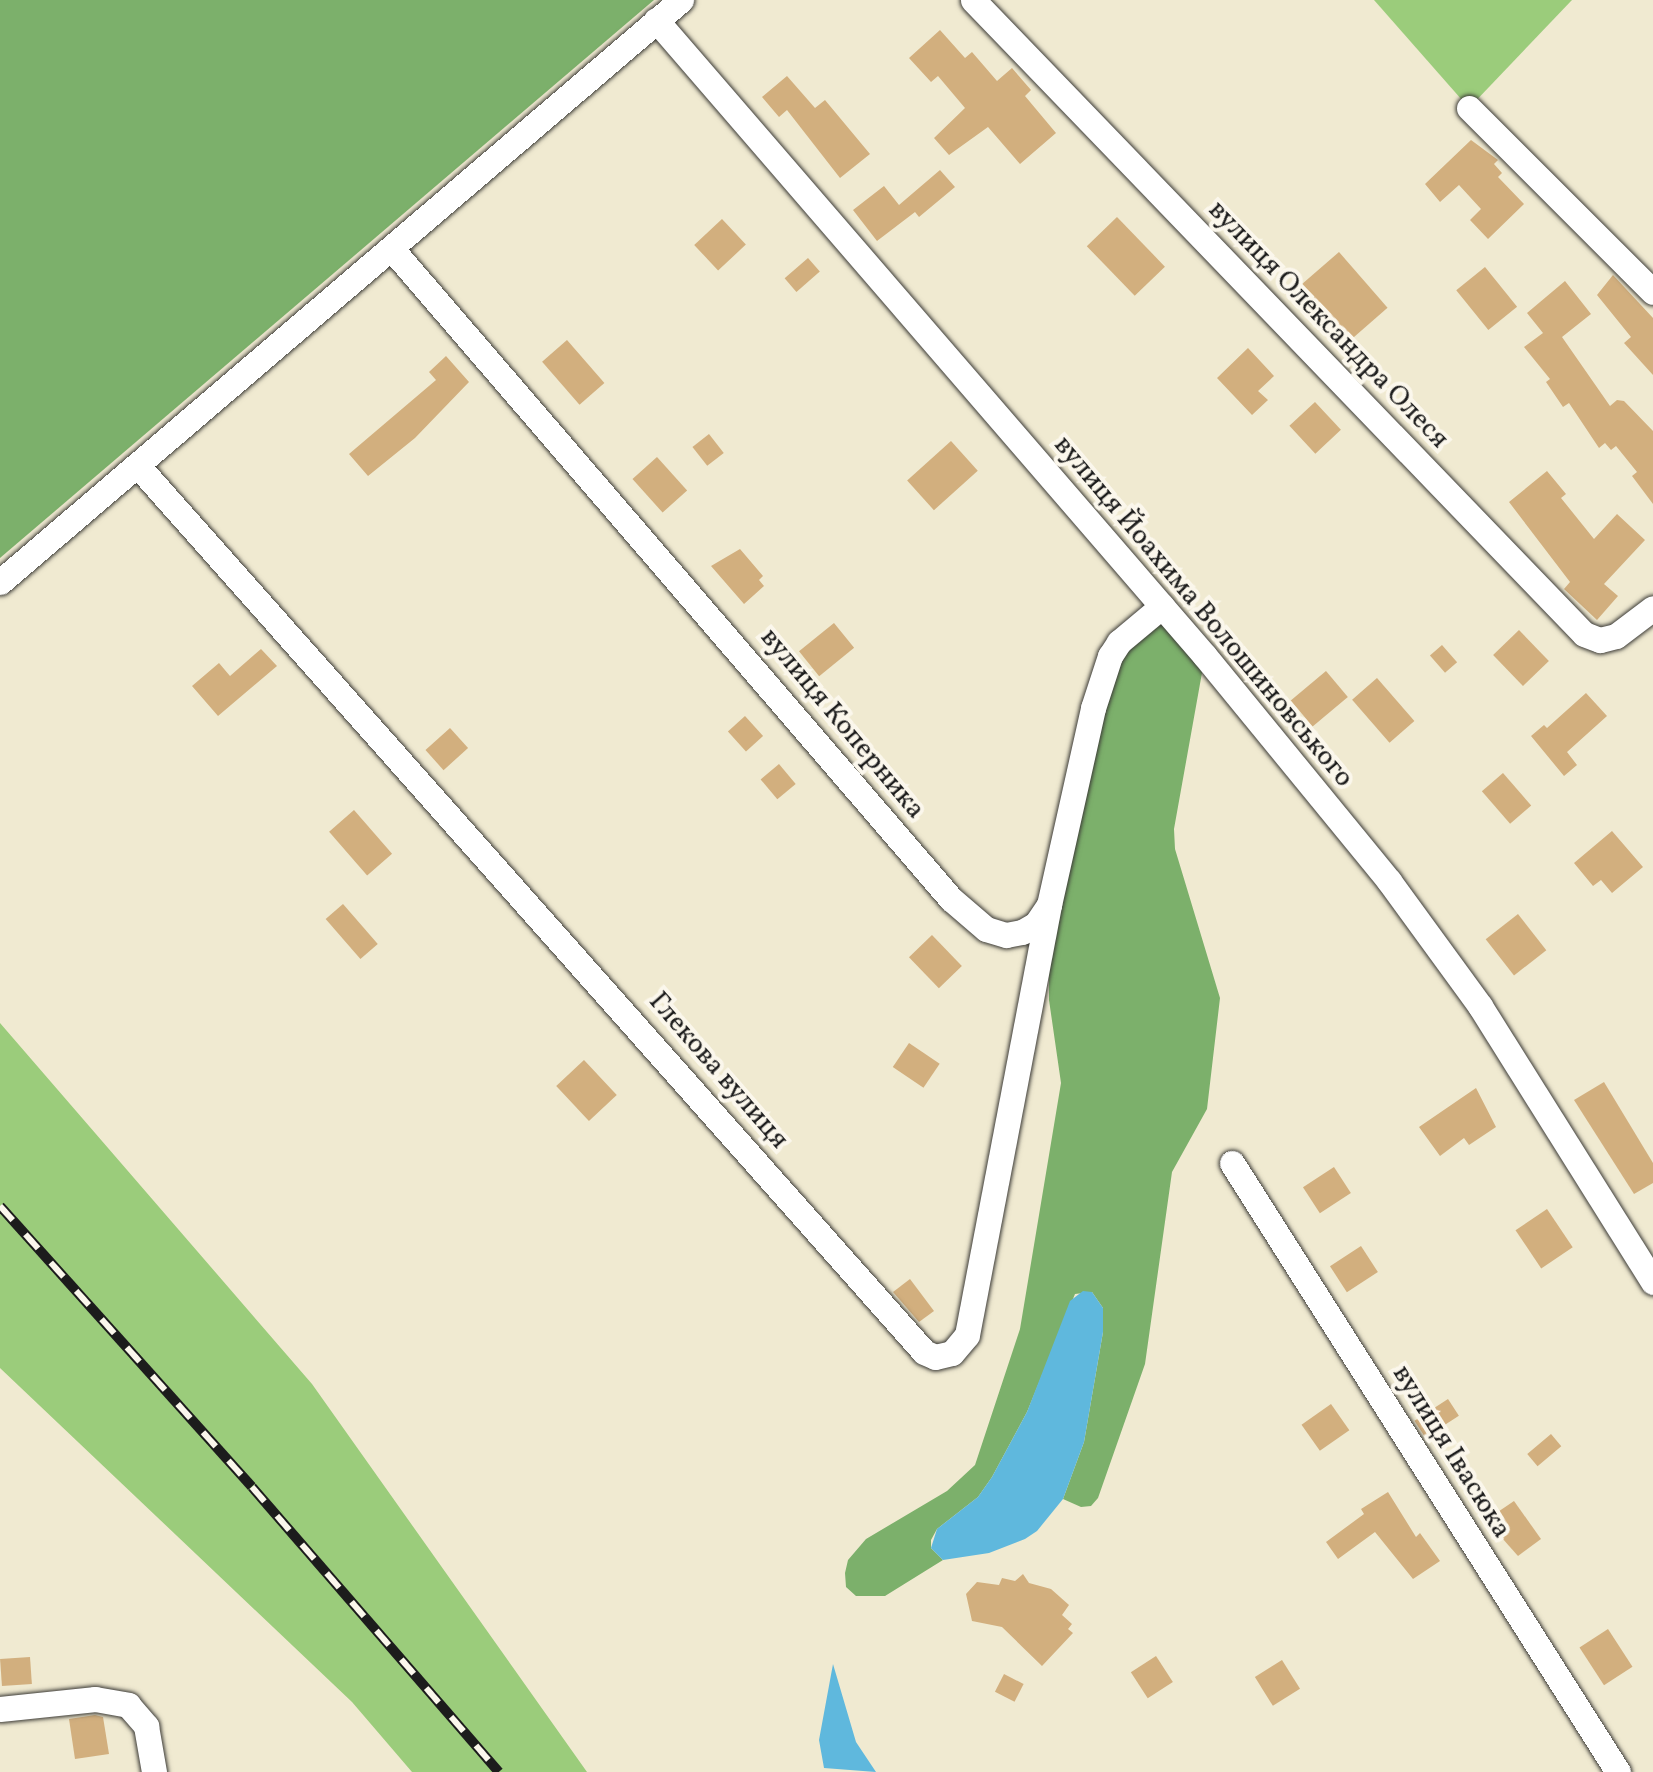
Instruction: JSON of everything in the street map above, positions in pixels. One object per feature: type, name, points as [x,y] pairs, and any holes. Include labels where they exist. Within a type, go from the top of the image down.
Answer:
[{"type":"street","points":[[0,582],[680,0]]},
{"type":"street","name":"вулиця Олександра Олеся","points":[[973,0],[1584,634],[1600,640],[1616,636],[1653,608]]},
{"type":"street","name":"вулиця Йоахима Волошиновського","points":[[656,20],[1162,606],[1438,945],[1653,1282]]},
{"type":"street","points":[[1469,108],[1653,292]]},
{"type":"street","name":"вулиця Коперника","points":[[390,248],[967,916],[986,929],[1014,934],[1036,924],[1049,906]]},
{"type":"street","name":"Глекова вулиця","points":[[138,466],[924,1352],[935,1357],[952,1353],[966,1335],[1049,906]]},
{"type":"street","points":[[1049,906],[1093,708],[1110,656],[1119,642],[1162,606]]},
{"type":"street","name":"вулиця Івасюка","points":[[1232,1164],[1618,1772]]},
{"type":"street","points":[[0,1709],[95,1699],[128,1705],[146,1726],[154,1772]]},
{"type":"green space","points":[[0,0],[654,0],[0,558]]},
{"type":"green space","points":[[1374,0],[1572,0],[1469,108]]},
{"type":"green space","points":[[1162,606],[1205,656],[1174,829],[1175,849],[1220,998],[1207,1109],[1172,1172],[1145,1364],[1098,1498],[1091,1506],[1081,1507],[1063,1499],[1084,1442],[1103,1332],[1103,1308],[1092,1292],[1075,1294],[1027,1412],[992,1477],[978,1497],[937,1529],[931,1540],[931,1548],[943,1560],[885,1596],[856,1596],[846,1587],[845,1573],[848,1560],[866,1539],[947,1491],[975,1465],[1020,1329],[1061,1083],[1049,1000],[1049,905],[1098,690]]},
{"type":"green space","points":[[0,1023],[312,1384],[587,1772],[412,1772],[352,1702],[0,1368]]},
{"type":"water","points":[[1083,1291],[1092,1292],[1103,1308],[1103,1332],[1084,1442],[1063,1499],[1037,1531],[1025,1539],[989,1553],[943,1560],[931,1548],[937,1529],[978,1497],[992,1477],[1027,1412],[1070,1301]]},
{"type":"water","points":[[833,1664],[856,1742],[876,1772],[824,1768],[819,1740]]},
{"type":"building","points":[[940,30],[965,58],[972,52],[997,81],[1012,68],[1031,90],[1025,96],[1056,133],[1020,164],[988,127],[949,155],[934,138],[965,108],[938,76],[931,82],[909,58]]},
{"type":"building","points":[[787,76],[815,108],[825,100],[870,154],[840,178],[787,110],[779,117],[762,97]]},
{"type":"building","points":[[1471,140],[1498,160],[1494,164],[1502,173],[1498,177],[1524,204],[1488,239],[1470,220],[1481,209],[1459,185],[1440,202],[1425,184]]},
{"type":"building","points":[[940,170],[955,187],[919,217],[915,212],[877,241],[853,210],[884,186],[899,205]]},
{"type":"building","points":[[1117,217],[1165,267],[1135,296],[1087,246]]},
{"type":"building","points":[[722,219],[746,245],[718,271],[694,245]]},
{"type":"building","points":[[1339,252],[1388,308],[1342,347],[1294,291]]},
{"type":"building","points":[[808,258],[820,272],[796,292],[785,278]]},
{"type":"building","points":[[1485,267],[1517,307],[1488,330],[1456,290]]},
{"type":"building","points":[[1613,275],[1653,318],[1653,375],[1624,343],[1631,337],[1597,295]]},
{"type":"building","points":[[1565,281],[1591,314],[1562,337],[1610,406],[1617,400],[1624,401],[1653,431],[1653,504],[1632,476],[1637,472],[1616,446],[1611,450],[1605,443],[1599,448],[1569,403],[1563,407],[1546,382],[1550,379],[1524,347],[1543,333],[1527,313]]},
{"type":"building","points":[[567,340],[604,383],[579,405],[542,362]]},
{"type":"building","points":[[1248,348],[1274,376],[1258,391],[1268,400],[1252,415],[1217,378]]},
{"type":"building","points":[[446,356],[469,382],[415,438],[368,476],[349,454],[436,380],[429,372]]},
{"type":"building","points":[[1315,402],[1341,430],[1315,454],[1289,426]]},
{"type":"building","points":[[709,434],[724,453],[707,466],[692,447]]},
{"type":"building","points":[[951,441],[978,471],[934,510],[907,480]]},
{"type":"building","points":[[657,457],[687,490],[663,513],[632,479]]},
{"type":"building","points":[[1547,471],[1566,494],[1561,498],[1594,539],[1617,514],[1645,540],[1604,584],[1618,596],[1597,620],[1564,589],[1570,582],[1509,502]]},
{"type":"building","points":[[740,549],[763,576],[759,580],[764,586],[744,604],[711,566]]},
{"type":"building","points":[[834,623],[854,648],[819,676],[799,651]]},
{"type":"building","points":[[1519,630],[1549,661],[1523,686],[1493,655]]},
{"type":"building","points":[[1442,645],[1457,662],[1445,673],[1430,655]]},
{"type":"building","points":[[261,649],[277,666],[218,716],[192,686],[219,663],[230,676]]},
{"type":"building","points":[[1326,671],[1348,697],[1313,727],[1291,701]]},
{"type":"building","points":[[1377,678],[1414,721],[1389,743],[1352,700]]},
{"type":"building","points":[[1586,693],[1607,716],[1567,752],[1577,765],[1564,776],[1531,736],[1544,725],[1547,728]]},
{"type":"building","points":[[745,716],[763,736],[746,751],[728,731]]},
{"type":"building","points":[[450,728],[468,748],[444,770],[425,750]]},
{"type":"building","points":[[779,764],[796,784],[777,799],[761,779]]},
{"type":"building","points":[[1503,773],[1531,805],[1510,824],[1482,791]]},
{"type":"building","points":[[354,810],[392,854],[367,875],[329,832]]},
{"type":"building","points":[[1612,831],[1643,867],[1612,893],[1601,880],[1593,886],[1574,863]]},
{"type":"building","points":[[343,904],[378,944],[360,959],[326,919]]},
{"type":"building","points":[[1518,914],[1546,950],[1514,975],[1486,939]]},
{"type":"building","points":[[932,935],[962,966],[939,988],[909,957]]},
{"type":"building","points":[[909,1043],[940,1064],[923,1088],[893,1067]]},
{"type":"building","points":[[584,1060],[617,1095],[589,1121],[556,1086]]},
{"type":"building","points":[[1604,1082],[1653,1163],[1653,1183],[1634,1194],[1574,1100]]},
{"type":"building","points":[[1476,1088],[1496,1127],[1469,1145],[1464,1138],[1440,1156],[1419,1127]]},
{"type":"building","points":[[1334,1167],[1351,1193],[1320,1213],[1303,1187]]},
{"type":"building","points":[[1547,1209],[1573,1247],[1541,1268],[1515,1230]]},
{"type":"building","points":[[1361,1246],[1378,1272],[1347,1292],[1330,1266]]},
{"type":"building","points":[[910,1279],[934,1311],[919,1322],[893,1292]]},
{"type":"building","points":[[1448,1399],[1459,1416],[1425,1438],[1414,1421]]},
{"type":"building","points":[[1331,1404],[1349,1430],[1320,1451],[1302,1425]]},
{"type":"building","points":[[1551,1434],[1561,1446],[1538,1466],[1527,1454]]},
{"type":"building","points":[[1388,1492],[1416,1537],[1420,1533],[1440,1561],[1413,1579],[1375,1532],[1338,1559],[1326,1542],[1364,1514],[1361,1509]]},
{"type":"building","points":[[1514,1501],[1541,1539],[1518,1556],[1486,1520]]},
{"type":"building","points":[[1023,1574],[1029,1583],[1051,1589],[1069,1605],[1062,1615],[1072,1624],[1068,1629],[1073,1633],[1042,1666],[1002,1627],[972,1621],[966,1594],[977,1582],[999,1585],[1002,1578],[1015,1581]]},
{"type":"building","points":[[1608,1629],[1633,1667],[1604,1685],[1579,1648]]},
{"type":"building","points":[[1156,1656],[1173,1682],[1148,1698],[1131,1672]]},
{"type":"building","points":[[30,1657],[32,1684],[2,1686],[0,1659]]},
{"type":"building","points":[[1282,1660],[1300,1689],[1273,1706],[1255,1677]]},
{"type":"building","points":[[1004,1674],[1024,1684],[1015,1702],[995,1692]]},
{"type":"building","points":[[103,1717],[109,1754],[75,1759],[69,1719]]},
{"type":"railway","points":[[0,1206],[252,1487],[499,1772]]}]
